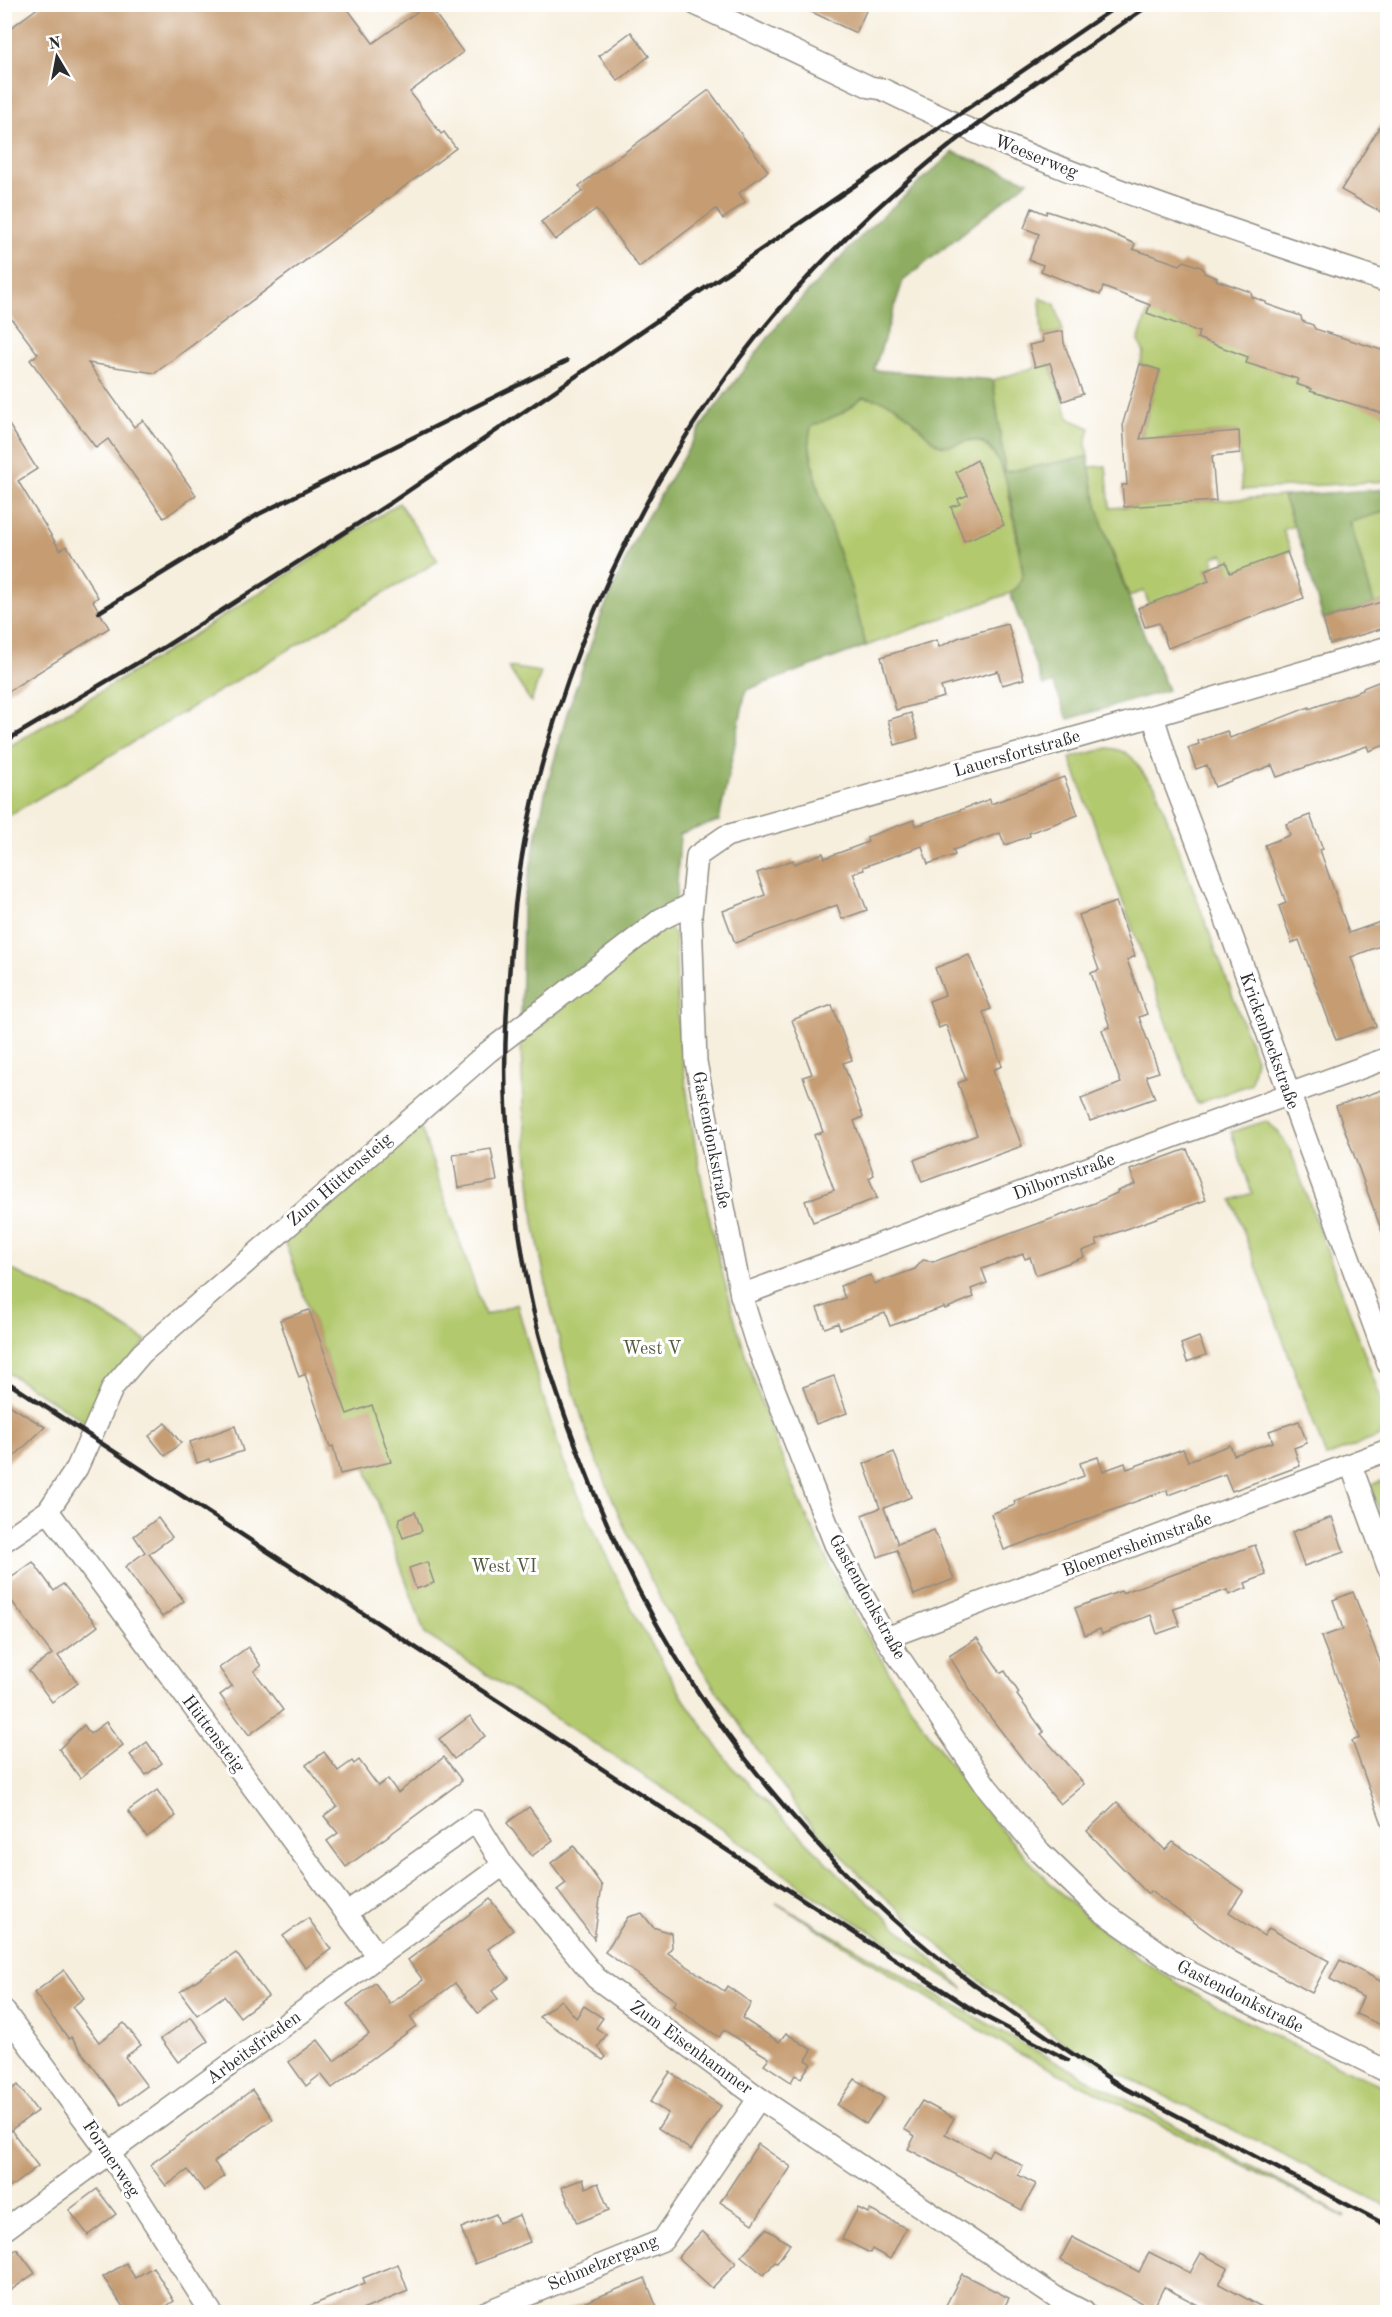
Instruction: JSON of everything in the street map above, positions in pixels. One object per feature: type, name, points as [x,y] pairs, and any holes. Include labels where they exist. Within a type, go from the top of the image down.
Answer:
[{"type":"street","name":"Weeserweg","points":[[695,4],[870,87],[882,89],[980,135],[1208,222],[1388,282]]},
{"type":"street","name":"Lauersfortstraße","points":[[692,904],[697,856],[726,836],[1153,716],[1388,646]]},
{"type":"street","name":"Krickenbeckstraße","points":[[1153,716],[1170,771],[1388,1364]]},
{"type":"street","name":"Gastendonkstraße","points":[[692,904],[696,1062],[741,1295],[756,1343],[835,1544],[886,1638],[986,1786],[1040,1852],[1100,1910],[1183,1970],[1388,2072]]},
{"type":"street","name":"Zum Hüttensteig","points":[[48,1511],[77,1468],[113,1387],[142,1353],[489,1052],[661,919],[692,904]]},
{"type":"street","name":"Dilbornstraße","points":[[741,1295],[1388,1058]]},
{"type":"street","name":"Bloemersheimstraße","points":[[886,1638],[1388,1450]]},
{"type":"street","points":[[1351,1465],[1388,1567]]},
{"type":"street","points":[[4,1540],[48,1511]]},
{"type":"street","name":"Hüttensteig","points":[[48,1511],[378,1956]]},
{"type":"street","name":"Zum Eisenhammer","points":[[346,1913],[476,1821],[503,1865],[596,1978],[759,2098],[1051,2305],[1084,2313]]},
{"type":"street","name":"Arbeitsfrieden","points":[[4,2230],[503,1865]]},
{"type":"street","name":"Formerweg","points":[[4,2011],[110,2154],[211,2313]]},
{"type":"street","name":"Schmelzergang","points":[[486,2313],[663,2240],[759,2098]]},
{"type":"green space","points":[[953,152],[1028,181],[903,281],[874,370],[993,380],[1005,472],[1088,457],[1100,517],[1120,576],[1168,690],[1068,719],[1053,683],[1043,686],[1010,593],[1018,587],[1023,574],[1012,502],[1000,464],[992,450],[976,440],[949,446],[938,444],[895,406],[863,397],[842,413],[812,426],[809,438],[816,480],[851,588],[866,646],[746,690],[719,821],[680,834],[676,902],[521,1024],[523,904],[545,794],[567,713],[601,616],[638,532],[705,421],[783,318],[867,230]]},
{"type":"green space","points":[[1040,298],[1055,304],[1063,331],[1042,335]]},
{"type":"green space","points":[[1150,311],[1184,327],[1185,323],[1248,355],[1246,362],[1280,371],[1282,375],[1284,371],[1298,377],[1296,384],[1311,389],[1310,391],[1330,395],[1330,398],[1332,396],[1385,406],[1382,413],[1387,415],[1387,481],[1242,490],[1238,431],[1141,439],[1159,370],[1140,364],[1144,352],[1138,341]]},
{"type":"green space","points":[[1049,363],[1069,419],[1090,428],[1086,443],[1088,457],[1005,472],[1023,574],[1018,587],[1010,593],[866,646],[819,495],[808,438],[811,426],[842,413],[863,397],[886,400],[898,406],[937,444],[977,441],[989,449],[1005,470],[993,380]]},
{"type":"green space","points":[[1106,466],[1110,508],[1283,496],[1294,526],[1283,530],[1291,551],[1235,572],[1235,587],[1223,554],[1213,557],[1215,566],[1205,570],[1214,594],[1205,583],[1152,603],[1156,624],[1144,591],[1129,596],[1098,512],[1089,467]]},
{"type":"green space","points":[[1387,489],[1387,511],[1350,522],[1374,604],[1323,619],[1302,547],[1283,496]]},
{"type":"green space","points":[[399,503],[438,561],[5,818],[5,749],[181,643]]},
{"type":"green space","points":[[1387,511],[1387,600],[1374,604],[1350,522]]},
{"type":"green space","points":[[508,667],[541,672],[531,702]]},
{"type":"green space","points":[[1108,748],[1119,750],[1132,757],[1155,786],[1256,1059],[1251,1084],[1197,1104],[1070,758]]},
{"type":"green space","name":"West V","points":[[669,927],[675,936],[679,1025],[693,1131],[710,1222],[733,1312],[760,1400],[793,1486],[832,1570],[876,1652],[927,1731],[990,1816],[1037,1869],[1088,1918],[1147,1963],[1213,2004],[1387,2088],[1387,2206],[1082,2055],[972,1975],[859,1874],[801,1813],[709,1680],[663,1604],[622,1522],[591,1446],[567,1370],[548,1295],[534,1222],[523,1107],[521,1040],[657,929]]},
{"type":"green space","points":[[1266,1121],[1278,1131],[1291,1152],[1384,1407],[1386,1423],[1378,1437],[1326,1457],[1232,1200],[1252,1193],[1231,1132]]},
{"type":"green space","name":"West VI","points":[[419,1123],[485,1315],[517,1304],[563,1460],[638,1621],[685,1701],[731,1766],[842,1877],[964,1989],[817,1898],[683,1801],[425,1634],[284,1240]]},
{"type":"green space","points":[[4,1266],[100,1312],[146,1341],[87,1423],[5,1371]]},
{"type":"green space","points":[[1388,1479],[1387,1533],[1370,1485]]},
{"type":"green space","points":[[776,1903],[1020,2042],[1345,2217],[1014,2051]]},
{"type":"building","points":[[43,4],[344,4],[373,43],[428,4],[463,52],[410,92],[441,134],[444,132],[456,148],[155,373],[88,363],[134,427],[143,420],[196,495],[164,518],[108,439],[96,448],[30,360],[38,354],[4,309],[4,33]]},
{"type":"building","points":[[795,4],[869,4],[856,33]]},
{"type":"building","points":[[631,32],[649,56],[618,81],[599,56]]},
{"type":"building","points":[[709,90],[768,171],[739,193],[745,202],[723,219],[716,209],[639,267],[596,209],[555,240],[541,222],[583,191],[579,186]]},
{"type":"building","points":[[1388,113],[1388,216],[1341,190]]},
{"type":"building","points":[[1032,208],[1102,229],[1135,244],[1133,249],[1180,265],[1184,261],[1203,268],[1204,273],[1217,278],[1216,280],[1251,292],[1252,297],[1266,304],[1301,316],[1302,321],[1313,325],[1315,329],[1388,352],[1388,415],[1310,391],[1311,389],[1296,384],[1298,379],[1246,363],[1248,357],[1197,338],[1199,332],[1147,313],[1150,305],[1103,287],[1100,295],[1041,271],[1043,265],[1029,260],[1039,234],[1024,228]]},
{"type":"building","points":[[1063,331],[1064,343],[1083,394],[1063,401],[1050,363],[1035,367],[1029,345],[1043,342],[1042,335]]},
{"type":"building","points":[[1140,364],[1160,370],[1140,439],[1239,431],[1240,453],[1212,456],[1216,501],[1124,507],[1122,485],[1127,485],[1123,423]]},
{"type":"building","points":[[4,417],[37,469],[18,481],[60,550],[67,546],[98,597],[93,601],[109,628],[4,694]]},
{"type":"building","points":[[977,460],[1004,525],[964,541],[951,507],[960,504],[958,499],[968,495],[956,472]]},
{"type":"building","points":[[1287,552],[1304,598],[1168,648],[1159,623],[1145,627],[1138,608],[1209,581],[1205,570],[1226,562],[1230,573]]},
{"type":"building","points":[[1388,600],[1388,627],[1330,644],[1323,619]]},
{"type":"building","points":[[1008,624],[1024,679],[1002,685],[998,671],[941,687],[944,697],[896,710],[881,657],[937,640],[939,647],[960,637]]},
{"type":"building","points":[[1388,678],[1388,744],[1369,751],[1367,746],[1277,777],[1272,765],[1215,787],[1207,765],[1196,769],[1188,748],[1199,744],[1198,741],[1227,731],[1230,738],[1309,707],[1309,709],[1363,690],[1363,688]]},
{"type":"building","points":[[911,713],[918,738],[895,745],[888,720]]},
{"type":"building","points":[[1064,777],[1078,815],[1029,833],[1030,836],[1005,845],[1000,833],[953,850],[955,855],[928,864],[922,846],[863,867],[864,870],[853,873],[867,910],[842,919],[837,905],[735,943],[723,911],[765,895],[757,873],[793,860],[794,864],[823,853],[825,858],[868,842],[867,837],[914,820],[916,826],[990,799],[991,804]]},
{"type":"building","points":[[1310,815],[1349,933],[1383,921],[1388,933],[1388,943],[1351,957],[1376,1026],[1336,1040],[1299,940],[1292,943],[1279,906],[1286,903],[1265,845],[1290,835],[1286,824]]},
{"type":"building","points":[[1116,902],[1135,956],[1127,960],[1147,1014],[1139,1017],[1159,1072],[1146,1076],[1155,1098],[1090,1121],[1081,1099],[1121,1083],[1102,1030],[1110,1027],[1091,973],[1099,970],[1079,915]]},
{"type":"building","points":[[969,955],[991,1009],[983,1012],[1002,1066],[993,1070],[1022,1146],[922,1182],[914,1160],[977,1135],[958,1083],[966,1080],[946,1025],[939,1028],[929,1001],[945,995],[935,968]]},
{"type":"building","points":[[832,1005],[852,1060],[843,1063],[863,1117],[854,1121],[874,1175],[869,1178],[877,1198],[813,1222],[805,1201],[834,1190],[814,1135],[823,1132],[803,1077],[812,1074],[792,1020]]},
{"type":"building","points":[[1382,1090],[1388,1104],[1388,1117],[1382,1119],[1388,1135],[1388,1240],[1385,1240],[1336,1106]]},
{"type":"building","points":[[491,1149],[497,1181],[458,1188],[453,1155]]},
{"type":"building","points":[[1187,1149],[1206,1200],[1096,1240],[1098,1245],[1082,1251],[1084,1257],[1036,1275],[1030,1257],[1025,1259],[1023,1254],[982,1269],[987,1283],[971,1289],[974,1297],[945,1309],[944,1307],[890,1326],[885,1313],[840,1329],[838,1323],[825,1328],[817,1308],[845,1298],[840,1286],[871,1275],[874,1284],[915,1269],[923,1260],[933,1262],[1095,1203],[1135,1184],[1130,1170]]},
{"type":"building","points":[[309,1310],[347,1414],[372,1405],[391,1462],[340,1474],[333,1446],[330,1447],[305,1374],[299,1377],[280,1320]]},
{"type":"building","points":[[1199,1337],[1206,1355],[1187,1362],[1181,1344]]},
{"type":"building","points":[[834,1376],[847,1413],[816,1424],[803,1387]]},
{"type":"building","points":[[4,1402],[45,1427],[4,1466]]},
{"type":"building","points":[[1299,1421],[1307,1443],[1294,1448],[1300,1466],[1232,1491],[1225,1474],[1168,1495],[1167,1490],[1004,1550],[991,1514],[1015,1505],[1014,1501],[1084,1476],[1080,1463],[1098,1457],[1103,1471],[1125,1463],[1127,1469],[1183,1449],[1188,1461],[1230,1445],[1234,1455],[1273,1442],[1269,1431]]},
{"type":"building","points":[[165,1423],[181,1443],[165,1456],[149,1436]]},
{"type":"building","points":[[235,1426],[243,1451],[210,1462],[209,1459],[197,1463],[190,1442]]},
{"type":"building","points":[[894,1452],[911,1497],[884,1508],[898,1544],[934,1530],[954,1579],[914,1595],[897,1550],[878,1557],[862,1515],[880,1508],[864,1464]]},
{"type":"building","points":[[415,1512],[422,1531],[403,1538],[399,1526],[400,1518]]},
{"type":"building","points":[[1332,1517],[1344,1552],[1304,1566],[1292,1532]]},
{"type":"building","points":[[158,1518],[172,1537],[149,1554],[184,1601],[162,1617],[125,1567],[145,1552],[134,1536]]},
{"type":"building","points":[[1255,1545],[1266,1575],[1245,1583],[1247,1588],[1229,1595],[1227,1590],[1173,1608],[1180,1626],[1157,1634],[1151,1615],[1102,1634],[1100,1629],[1085,1635],[1075,1608]]},
{"type":"building","points":[[33,1562],[54,1591],[63,1584],[98,1626],[58,1656],[78,1683],[52,1702],[29,1671],[52,1654],[4,1591],[4,1583]]},
{"type":"building","points":[[427,1562],[434,1583],[416,1589],[409,1568]]},
{"type":"building","points":[[1353,1592],[1388,1682],[1388,1831],[1385,1832],[1352,1741],[1360,1738],[1321,1637],[1343,1629],[1333,1600]]},
{"type":"building","points":[[977,1638],[1001,1673],[1005,1671],[1019,1693],[1017,1695],[1044,1732],[1041,1734],[1084,1784],[1060,1804],[975,1697],[949,1656]]},
{"type":"building","points":[[248,1647],[261,1666],[254,1671],[283,1710],[249,1735],[220,1695],[232,1686],[219,1668]]},
{"type":"building","points":[[470,1716],[485,1736],[454,1759],[439,1739]]},
{"type":"building","points":[[106,1722],[123,1745],[80,1778],[59,1749],[84,1725],[90,1734]]},
{"type":"building","points":[[147,1742],[162,1763],[146,1775],[130,1755]]},
{"type":"building","points":[[324,1752],[338,1771],[352,1761],[354,1764],[359,1760],[378,1786],[388,1779],[398,1793],[444,1757],[462,1781],[346,1867],[327,1841],[338,1833],[324,1816],[337,1806],[306,1765]]},
{"type":"building","points":[[157,1790],[176,1816],[147,1837],[128,1811]]},
{"type":"building","points":[[1117,1802],[1165,1850],[1173,1842],[1243,1891],[1229,1912],[1264,1936],[1269,1928],[1329,1961],[1312,1993],[1236,1952],[1150,1891],[1148,1894],[1087,1831]]},
{"type":"building","points":[[529,1807],[553,1840],[532,1856],[507,1823]]},
{"type":"building","points":[[574,1846],[602,1886],[594,1939],[557,1890],[566,1883],[551,1863]]},
{"type":"building","points":[[490,1899],[513,1930],[488,1949],[509,1978],[492,1991],[498,1999],[478,2013],[455,1983],[410,2017],[416,2026],[332,2088],[321,2074],[306,2086],[289,2062],[318,2040],[334,2061],[369,2034],[347,2004],[375,1983],[390,2004],[423,1980],[408,1960]]},
{"type":"building","points":[[642,1913],[653,1927],[671,1933],[672,1947],[668,1953],[724,1991],[727,1986],[751,2003],[742,2018],[779,2042],[786,2033],[812,2050],[806,2060],[811,2063],[801,2078],[795,2075],[791,2082],[764,2064],[769,2058],[724,2030],[719,2037],[673,2006],[676,2001],[605,1952],[628,1917]]},
{"type":"building","points":[[308,1918],[331,1949],[306,1968],[283,1936]]},
{"type":"building","points":[[236,1953],[268,1996],[240,2017],[224,1996],[197,2015],[180,1992]]},
{"type":"building","points":[[1340,1960],[1388,1985],[1388,2028],[1356,2014],[1363,1997],[1330,1979]]},
{"type":"building","points":[[64,1970],[84,1998],[72,2007],[99,2042],[124,2023],[141,2045],[125,2057],[147,2086],[121,2105],[71,2037],[69,2039],[34,1993]]},
{"type":"building","points":[[561,2000],[576,2018],[584,2006],[603,2018],[596,2028],[606,2035],[598,2047],[606,2057],[603,2060],[539,2017]]},
{"type":"building","points":[[191,2017],[208,2041],[178,2062],[161,2039]]},
{"type":"building","points":[[670,2072],[721,2106],[691,2150],[658,2128],[668,2113],[650,2102]]},
{"type":"building","points":[[855,2079],[884,2098],[866,2124],[837,2105]]},
{"type":"building","points":[[18,2085],[37,2111],[11,2130],[38,2166],[4,2192],[4,2095]]},
{"type":"building","points":[[252,2090],[273,2119],[214,2162],[224,2176],[204,2191],[188,2170],[166,2186],[150,2165]]},
{"type":"building","points":[[922,2101],[954,2118],[945,2134],[988,2156],[992,2149],[1023,2166],[1018,2175],[1036,2184],[1022,2210],[908,2149],[915,2136],[904,2129]]},
{"type":"building","points":[[758,2144],[791,2167],[753,2224],[720,2202]]},
{"type":"building","points":[[583,2179],[586,2188],[598,2183],[609,2210],[577,2223],[562,2187]]},
{"type":"building","points":[[97,2189],[116,2214],[88,2235],[69,2210]]},
{"type":"building","points":[[858,2208],[868,2213],[870,2210],[906,2228],[890,2259],[872,2249],[870,2253],[842,2239]]},
{"type":"building","points":[[496,2214],[499,2223],[519,2215],[530,2242],[475,2264],[461,2228]]},
{"type":"building","points":[[766,2229],[790,2244],[777,2263],[775,2262],[764,2275],[741,2256]]},
{"type":"building","points":[[702,2231],[736,2263],[712,2288],[678,2257]]},
{"type":"building","points":[[1072,2237],[1139,2272],[1149,2252],[1190,2273],[1201,2253],[1228,2268],[1219,2284],[1273,2313],[1213,2313],[1164,2287],[1153,2309],[1060,2260]]},
{"type":"building","points":[[17,2249],[35,2273],[4,2295],[4,2258]]},
{"type":"building","points":[[126,2263],[135,2278],[153,2267],[174,2301],[156,2313],[127,2313],[103,2277]]},
{"type":"building","points":[[398,2264],[408,2291],[355,2313],[294,2313],[365,2283],[363,2278]]},
{"type":"building","points":[[962,2274],[1009,2298],[1001,2313],[942,2313]]},
{"type":"building","points":[[645,2278],[659,2313],[561,2312]]},
{"type":"railway","points":[[4,742],[166,646],[392,502],[1120,4]]},
{"type":"railway","points":[[1118,2084],[1023,2020],[953,1969],[908,1933],[866,1894],[768,1787],[712,1713],[663,1635],[620,1553],[601,1510],[564,1413],[536,1322],[517,1218],[507,1125],[505,1061],[513,927],[522,857],[536,787],[556,717],[580,648],[608,580],[640,515],[676,453],[714,394],[762,330],[815,270],[872,213],[932,160],[985,119],[1151,4]]},
{"type":"railway","points":[[99,612],[259,514],[567,361]]},
{"type":"railway","points":[[4,1380],[976,2012],[1068,2060]]},
{"type":"railway","points":[[1111,2081],[1388,2226]]}]
